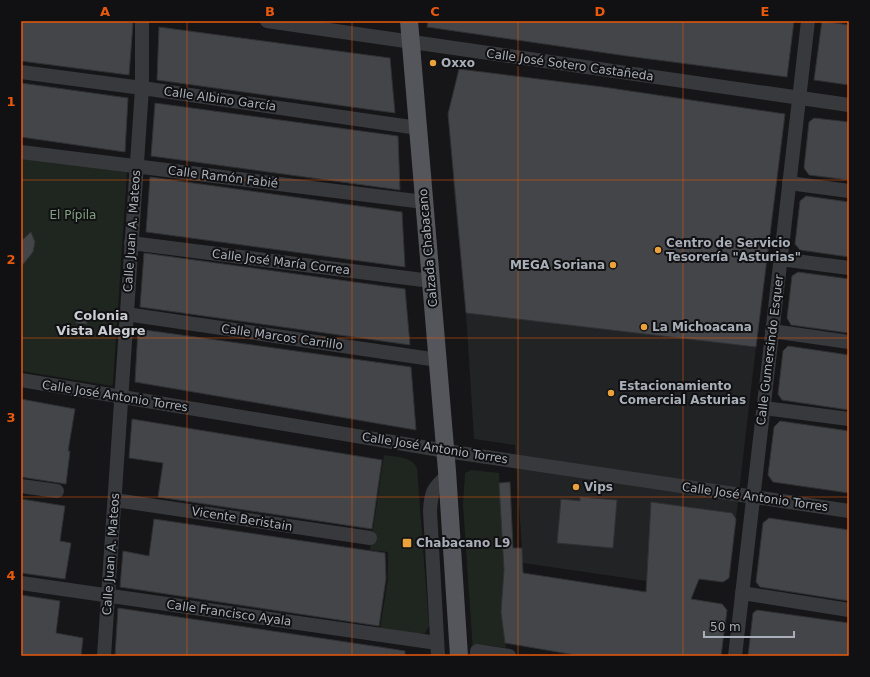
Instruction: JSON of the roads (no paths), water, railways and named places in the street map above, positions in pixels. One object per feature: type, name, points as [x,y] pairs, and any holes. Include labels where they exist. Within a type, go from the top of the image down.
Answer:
[{"type":"main road","name":"Calzada Chabacano","points":[[409,21],[446,451],[460,656]]},
{"type":"street","name":"Calle Juan A. Mateos","points":[[104,656],[142,88],[142,21]]},
{"type":"street","name":"Calle José Sotero Castañeda","points":[[267,21],[849,105]]},
{"type":"street","name":"Calle Gumersindo Esquer","points":[[735,656],[808,21]]},
{"type":"street","name":"Calle Albino García","points":[[21,72],[418,128]]},
{"type":"street","name":"Calle Ramón Fabié","points":[[21,152],[424,202]]},
{"type":"street","points":[[789,183],[849,191]]},
{"type":"street","name":"Calle José María Correa","points":[[131,243],[431,281]]},
{"type":"street","points":[[780,259],[849,268]]},
{"type":"street","name":"Calle Marcos Carrillo","points":[[126,314],[438,360]]},
{"type":"street","points":[[772,331],[849,342]]},
{"type":"street","name":"Calle José Antonio Torres","points":[[21,380],[446,451],[849,511]]},
{"type":"street","points":[[764,408],[849,419]]},
{"type":"street","points":[[437,649],[430,511],[431,496],[437,485],[448,476]]},
{"type":"street","points":[[21,486],[57,491]]},
{"type":"street","name":"Vicente Beristain","points":[[114,500],[370,538]]},
{"type":"street","name":"Calle Francisco Ayala","points":[[21,583],[437,649]]},
{"type":"street","points":[[742,593],[849,610]]},
{"type":"street","points":[[477,654],[509,656]]},
{"type":"place","name":"Oxxo","points":[[433,63]]},
{"type":"place","name":"Centro de Servicio Tesorería \"Asturias\"","points":[[658,250]]},
{"type":"place","name":"MEGA Soriana","points":[[613,265]]},
{"type":"place","name":"La Michoacana","points":[[644,327]]},
{"type":"place","name":"Estacionamiento Comercial Asturias","points":[[611,393]]},
{"type":"place","name":"Vips","points":[[576,487]]},
{"type":"place","name":"Chabacano L9","points":[[407,543]]},
{"type":"district","name":"Colonia Vista Alegre","points":[[101,322]]},
{"type":"park label","name":"El Pípila","points":[[73,215]]}]
